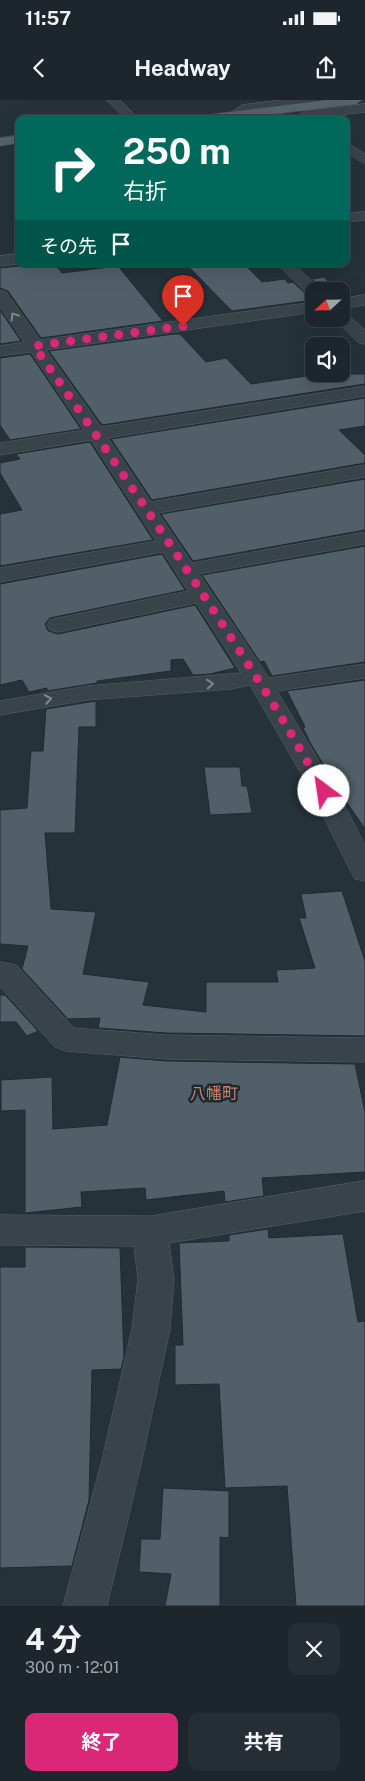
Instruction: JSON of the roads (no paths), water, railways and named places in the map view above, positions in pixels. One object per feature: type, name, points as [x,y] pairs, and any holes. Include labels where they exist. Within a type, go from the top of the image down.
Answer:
[{"type":"main road","points":[[250,115],[356,100]]},
{"type":"main road","points":[[0,142],[15,140]]},
{"type":"street","points":[[113,100],[129,115]]},
{"type":"street","points":[[238,115],[246,108],[311,100]]},
{"type":"street","points":[[320,115],[365,108]]},
{"type":"street","points":[[350,149],[365,160]]},
{"type":"street","points":[[350,218],[365,216]]},
{"type":"street","points":[[0,261],[15,259]]},
{"type":"street","points":[[288,267],[305,283]]},
{"type":"street","points":[[0,295],[96,434],[259,681],[324,791],[365,872]]},
{"type":"street","points":[[350,302],[365,300]]},
{"type":"street","points":[[0,351],[305,308]]},
{"type":"street","points":[[350,325],[365,339]]},
{"type":"street","points":[[0,448],[365,391]]},
{"type":"street","points":[[146,509],[365,471]]},
{"type":"street","points":[[187,570],[365,538]]},
{"type":"street","points":[[0,575],[169,545]]},
{"type":"street","points":[[58,625],[202,595]]},
{"type":"street","points":[[0,708],[87,693],[259,681],[365,671]]},
{"type":"street","points":[[0,973],[5,973],[66,1039],[166,1047],[365,1050]]},
{"type":"street","points":[[0,1230],[150,1231],[365,1196]]},
{"type":"street","points":[[85,1606],[124,1452],[150,1329],[156,1278],[150,1231]]},
{"type":"district","name":"八幡町","points":[[214,1093]]}]
